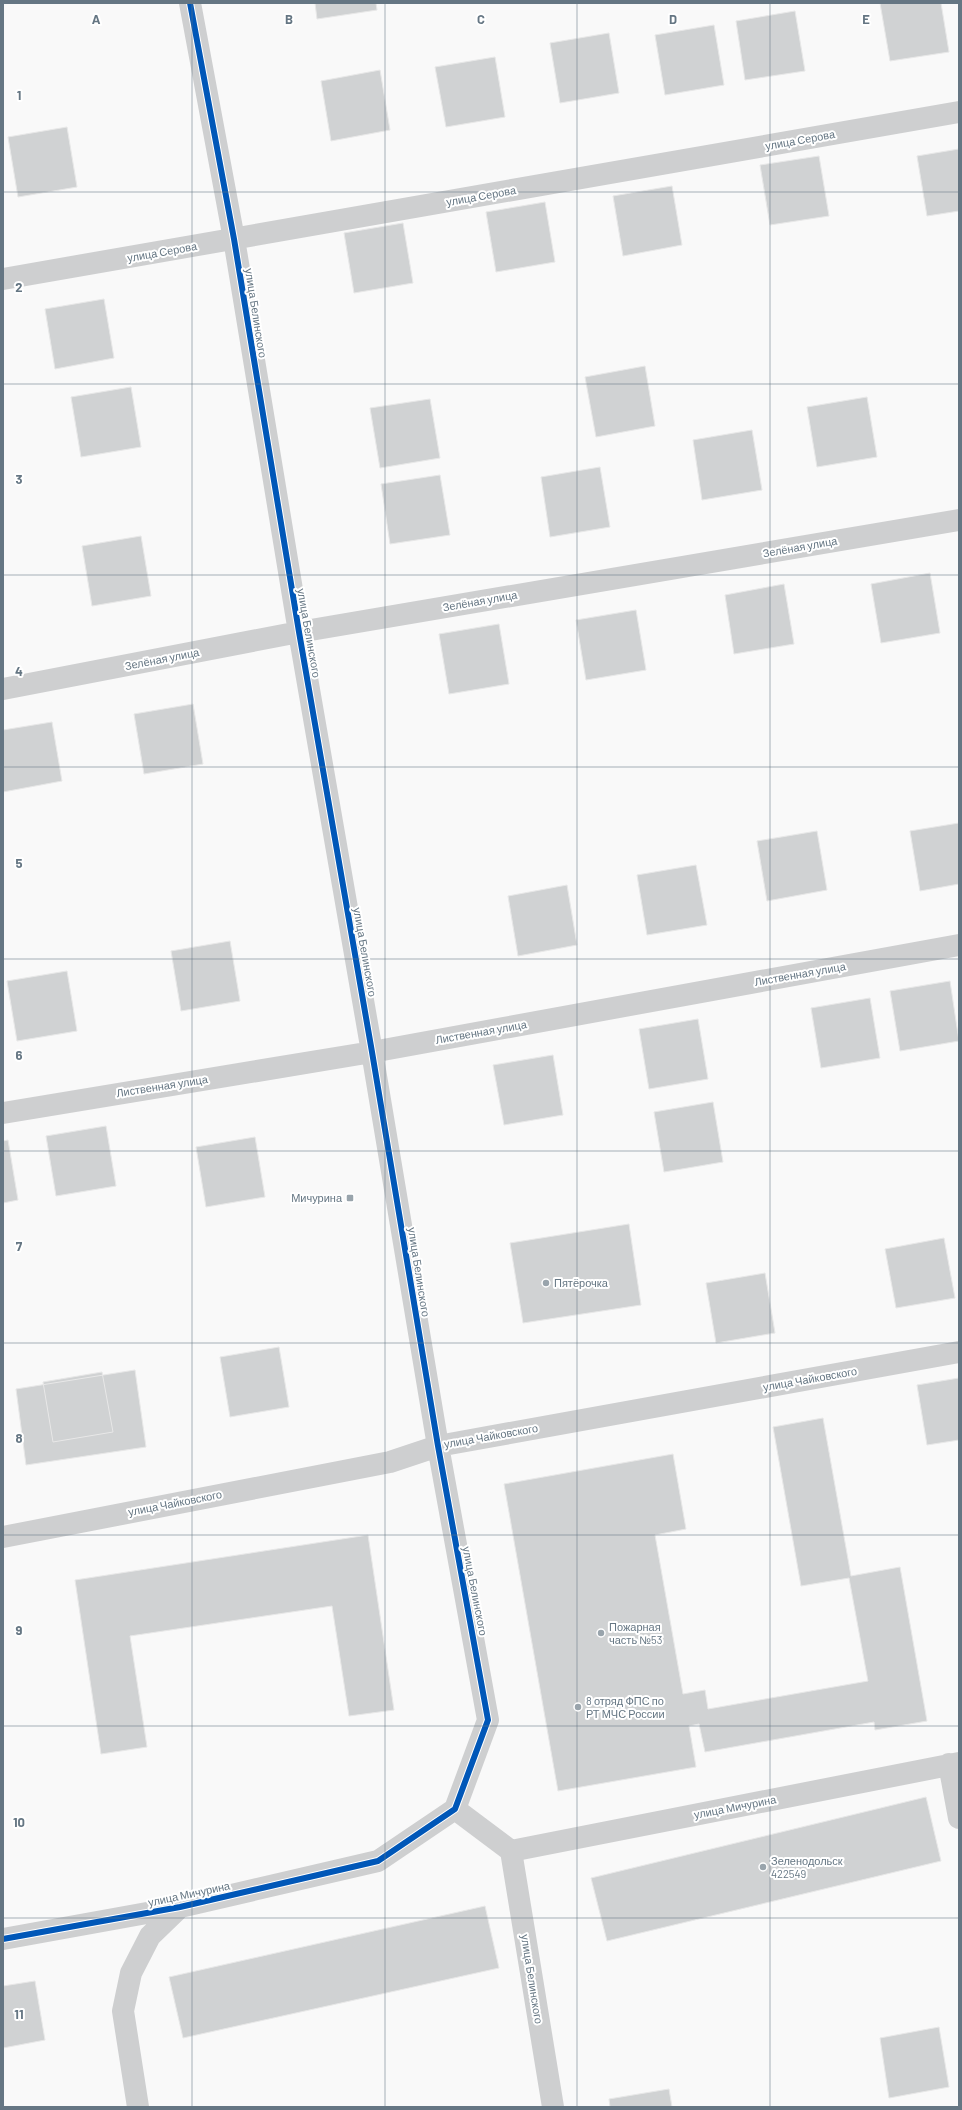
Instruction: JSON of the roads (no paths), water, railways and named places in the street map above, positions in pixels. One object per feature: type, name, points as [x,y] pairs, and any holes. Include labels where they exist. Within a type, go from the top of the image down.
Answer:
[{"type":"street","name":"улица Белинского","points":[[190,3],[234,239],[299,632],[372,1052],[438,1446],[488,1720],[454,1809]]},
{"type":"street","name":"улица Серова","points":[[3,279],[959,112]]},
{"type":"street","name":"Зелёная улица","points":[[3,689],[299,632],[959,520]]},
{"type":"street","name":"Лиственная улица","points":[[3,1113],[372,1052],[959,945]]},
{"type":"street","name":"улица Чайковского","points":[[3,1536],[390,1462],[438,1446],[959,1352]]},
{"type":"street","points":[[954,1764],[959,1818]]},
{"type":"street","name":"улица Мичурина","points":[[511,1851],[954,1764]]},
{"type":"street","points":[[454,1809],[511,1851]]},
{"type":"street","name":"улица Мичурина","points":[[3,1939],[180,1907],[378,1861],[454,1809]]},
{"type":"street","name":"улица Белинского","points":[[511,1851],[553,2107]]},
{"type":"street","points":[[138,2107],[123,2011],[131,1973],[150,1936],[180,1907]]},
{"type":"place","name":"Мичурина","points":[[350,1198]]},
{"type":"place","name":"Пятёрочка","points":[[546,1283]]},
{"type":"place","name":"Пожарная часть №53","points":[[601,1633]]},
{"type":"place","name":"8 отряд ФПС по РТ МЧС России","points":[[578,1707]]},
{"type":"place","name":"Зеленодольск 422549","points":[[763,1867]]}]
